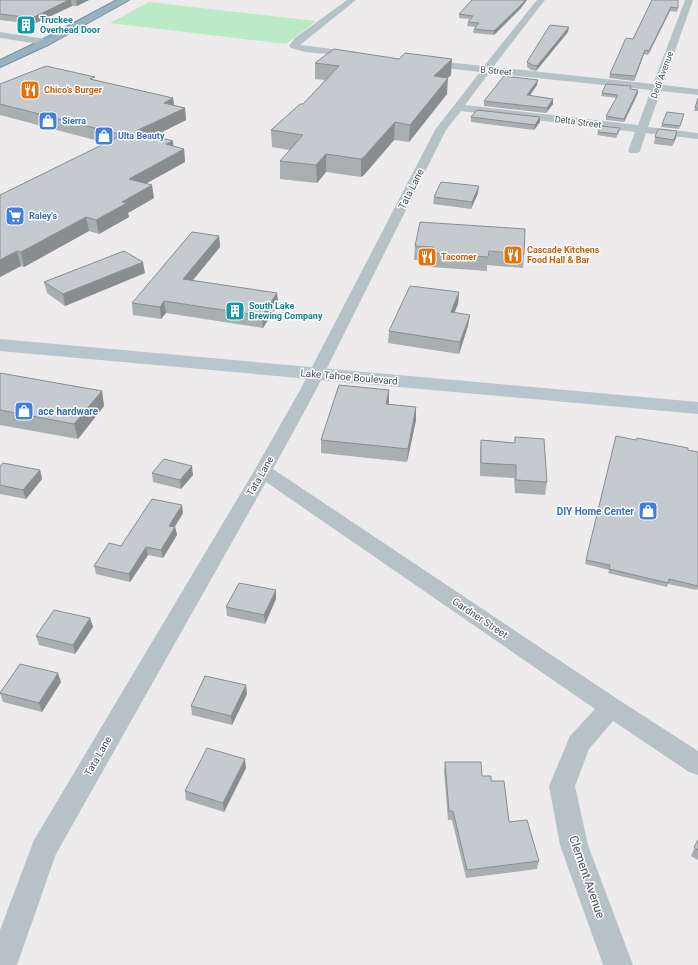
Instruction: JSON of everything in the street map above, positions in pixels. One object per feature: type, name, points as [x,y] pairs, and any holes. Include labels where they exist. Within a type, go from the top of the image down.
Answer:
[{"type":"highway","points":[[0,64],[46,42],[124,0]]},
{"type":"main road","name":"Lake Tahoe Boulevard","points":[[0,345],[698,408]]},
{"type":"street","points":[[352,0],[298,40],[294,46],[305,49],[369,57]]},
{"type":"street","name":"Tata Lane","points":[[2,965],[44,849],[264,471],[317,374],[441,130],[541,0]]},
{"type":"street","name":"Dedi Avenue","points":[[634,151],[689,0]]},
{"type":"street","points":[[0,35],[46,42]]},
{"type":"street","name":"B Street","points":[[419,62],[698,92]]},
{"type":"street","name":"Delta Street","points":[[458,107],[698,136]]},
{"type":"street","name":"Gardner Street","points":[[264,471],[611,707],[698,764]]},
{"type":"street","name":"Clement Avenue","points":[[611,707],[579,743],[562,786],[574,845],[618,965]]},
{"type":"green space","points":[[149,2],[316,21],[286,44],[110,23]]},
{"type":"building","points":[[0,0],[69,0],[32,18],[0,14]]},
{"type":"building","points":[[472,0],[525,0],[494,31],[474,29],[479,23],[468,22],[473,16],[459,14]]},
{"type":"building","points":[[652,0],[678,0],[678,8],[671,7],[649,51],[645,50],[635,76],[610,74],[626,38],[633,39]]},
{"type":"building","points":[[550,25],[569,27],[537,66],[532,65],[527,62]]},
{"type":"building","points":[[334,49],[399,59],[405,53],[452,59],[434,76],[448,78],[410,125],[395,122],[361,159],[326,154],[316,165],[280,161],[303,135],[271,130],[300,104],[303,104],[339,66],[315,63]]},
{"type":"building","points":[[46,66],[95,77],[90,79],[173,98],[164,103],[185,108],[136,131],[173,141],[166,144],[184,149],[129,179],[152,185],[122,202],[127,203],[96,220],[86,217],[21,252],[17,251],[0,260],[0,195],[122,135],[0,104],[0,84]]},
{"type":"building","points":[[504,76],[538,80],[527,95],[553,99],[547,108],[484,101]]},
{"type":"building","points":[[606,84],[631,86],[630,89],[638,90],[624,119],[606,116],[618,95],[602,93]]},
{"type":"building","points":[[698,98],[698,108],[695,108]]},
{"type":"building","points":[[477,110],[540,117],[535,125],[471,117]]},
{"type":"building","points":[[667,112],[684,114],[680,126],[662,124]]},
{"type":"building","points":[[601,126],[620,128],[617,134],[598,132]]},
{"type":"building","points":[[658,129],[677,131],[674,140],[655,137]]},
{"type":"building","points":[[441,182],[479,186],[472,202],[434,197]]},
{"type":"building","points":[[420,222],[525,229],[524,254],[489,251],[488,257],[432,253],[433,247],[415,246]]},
{"type":"building","points":[[192,232],[219,236],[183,279],[277,293],[262,316],[164,301],[160,307],[132,303]]},
{"type":"building","points":[[124,251],[143,262],[63,294],[44,282]]},
{"type":"building","points":[[410,286],[459,292],[451,312],[470,315],[460,342],[389,331]]},
{"type":"building","points":[[0,373],[102,391],[74,424],[0,410]]},
{"type":"building","points":[[339,385],[389,390],[386,404],[416,407],[408,449],[321,440]]},
{"type":"building","name":"DIY Home Center","points":[[616,436],[636,440],[637,438],[688,448],[688,450],[698,452],[698,586],[669,579],[668,583],[609,569],[610,565],[586,560]]},
{"type":"building","points":[[515,437],[544,439],[547,482],[516,480],[516,465],[481,463],[481,440],[515,443]]},
{"type":"building","points":[[164,459],[192,466],[180,480],[152,473]]},
{"type":"building","points":[[3,463],[40,470],[23,490],[0,485],[0,466]]},
{"type":"building","points":[[152,499],[182,505],[169,526],[175,527],[161,550],[146,547],[129,574],[94,566],[109,543],[121,546]]},
{"type":"building","points":[[239,583],[276,590],[264,615],[226,607]]},
{"type":"building","points":[[54,610],[90,618],[73,645],[36,636]]},
{"type":"building","points":[[20,664],[58,673],[39,703],[0,693]]},
{"type":"building","points":[[205,676],[246,685],[231,716],[191,706]]},
{"type":"building","points":[[207,748],[245,759],[223,803],[185,791]]},
{"type":"building","points":[[445,762],[481,762],[482,776],[491,776],[491,781],[504,781],[509,822],[527,820],[539,861],[467,870],[453,811],[449,811]]},
{"type":"building","points":[[698,840],[698,850],[694,847]]},
{"type":"place","name":"Truckee Overhead Door","points":[[26,25]]},
{"type":"place","name":"Chico’s Burger","points":[[30,90]]},
{"type":"place","name":"Sierra","points":[[48,121]]},
{"type":"place","name":"Ulta Beauty","points":[[104,136]]},
{"type":"place","name":"Raley's","points":[[15,216]]},
{"type":"place","name":"Cascade Kitchens Food Hall & Bar","points":[[513,255]]},
{"type":"place","name":"Tacomer","points":[[427,257]]},
{"type":"place","name":"South Lake Brewing Company","points":[[235,311]]},
{"type":"place","name":"ace hardware","points":[[24,411]]},
{"type":"place","name":"DIY Home Center","points":[[648,511]]}]
